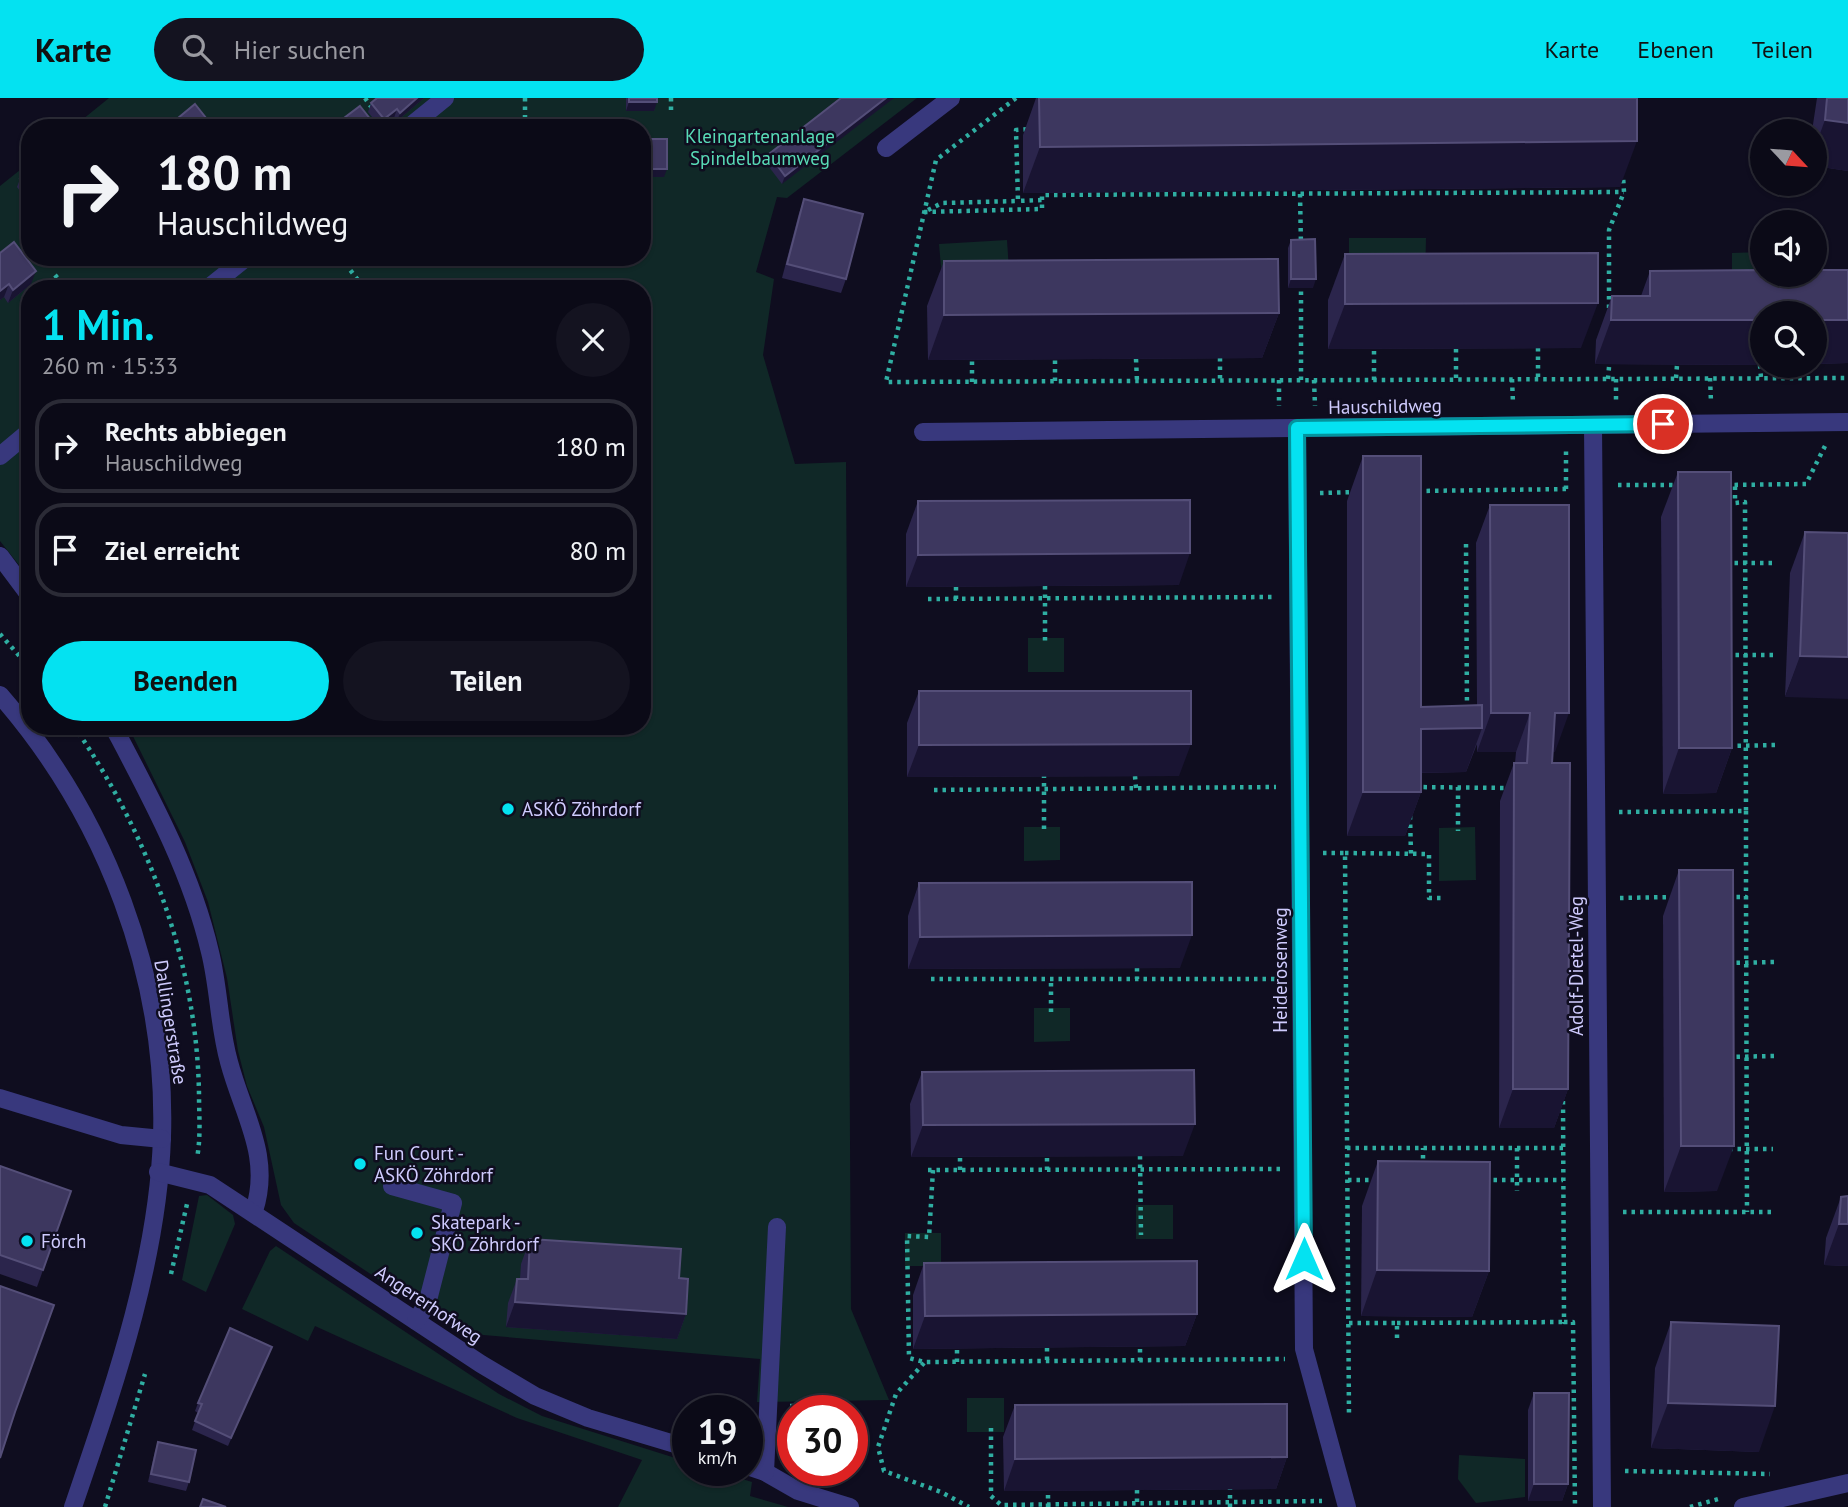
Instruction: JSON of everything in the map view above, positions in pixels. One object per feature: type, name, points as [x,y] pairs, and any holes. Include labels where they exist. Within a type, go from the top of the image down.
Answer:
[{"type":"street","points":[[419,119],[445,98]]},
{"type":"street","points":[[886,148],[951,98]]},
{"type":"street","points":[[218,280],[236,266]]},
{"type":"street","name":"Hauschildweg","points":[[923,432],[1848,422]]},
{"type":"street","name":"Adolf-Dietel-Weg","points":[[1592,425],[1602,1507]]},
{"type":"street","name":"Heiderosenweg","points":[[1306,428],[1304,1349],[1347,1507]]},
{"type":"street","points":[[0,456],[21,438]]},
{"type":"street","points":[[0,556],[21,584]]},
{"type":"street","name":"Dallingerstraße","points":[[0,695],[21,722]]},
{"type":"street","name":"Dallingerstraße","points":[[31,735],[49,759],[80,810],[128,913],[143,965],[154,1021],[161,1079],[162,1139],[137,1295],[73,1507]]},
{"type":"street","points":[[118,735],[167,830],[210,951],[228,1058],[261,1166],[260,1192],[254,1211]]},
{"type":"street","points":[[0,1098],[121,1135],[162,1139]]},
{"type":"street","name":"Angererhofweg","points":[[158,1172],[210,1185],[254,1211],[416,1321],[535,1396],[588,1418],[672,1443]]},
{"type":"street","points":[[392,1185],[453,1203],[427,1304],[416,1321]]},
{"type":"street","points":[[777,1227],[765,1472],[798,1491],[850,1507]]},
{"type":"street","points":[[1742,1507],[1848,1483]]},
{"type":"path","points":[[365,98],[380,118]]},
{"type":"path","points":[[525,98],[526,118]]},
{"type":"path","points":[[671,98],[671,112]]},
{"type":"path","points":[[1016,98],[936,160],[887,382],[1750,378]]},
{"type":"path","points":[[1018,201],[1016,130],[1033,129]]},
{"type":"path","points":[[1609,313],[1609,230],[1623,192],[1623,165]]},
{"type":"path","points":[[924,212],[1042,209],[1042,195],[1623,192]]},
{"type":"path","points":[[1300,194],[1301,248]]},
{"type":"path","points":[[924,212],[942,203],[1042,200]]},
{"type":"path","points":[[347,266],[358,280]]},
{"type":"path","points":[[55,275],[59,280]]},
{"type":"path","points":[[1301,275],[1301,380]]},
{"type":"path","points":[[1538,348],[1538,379]]},
{"type":"path","points":[[1374,349],[1374,380]]},
{"type":"path","points":[[1456,349],[1456,380]]},
{"type":"path","points":[[1220,358],[1220,381]]},
{"type":"path","points":[[1055,359],[1055,381]]},
{"type":"path","points":[[1136,359],[1137,381]]},
{"type":"path","points":[[972,360],[972,382]]},
{"type":"path","points":[[1676,365],[1676,378]]},
{"type":"path","points":[[1608,379],[1609,367]]},
{"type":"path","points":[[1827,378],[1848,378]]},
{"type":"path","points":[[1306,428],[1314,380]]},
{"type":"path","points":[[1566,425],[1566,489]]},
{"type":"path","points":[[1735,484],[1735,503],[1745,502],[1747,1212]]},
{"type":"path","points":[[1466,544],[1467,721]]},
{"type":"path","points":[[1714,562],[1774,563]]},
{"type":"path","points":[[1045,586],[1045,642]]},
{"type":"path","points":[[1135,586],[1135,598]]},
{"type":"path","points":[[956,587],[956,599]]},
{"type":"path","points":[[929,599],[1280,597]]},
{"type":"path","points":[[0,634],[21,658]]},
{"type":"path","points":[[1715,655],[1776,654]]},
{"type":"path","points":[[1726,746],[1777,745]]},
{"type":"path","points":[[1044,776],[1044,829]]},
{"type":"path","points":[[1135,776],[1136,788]]},
{"type":"path","points":[[1410,776],[1410,787],[1510,788]]},
{"type":"path","points":[[954,790],[955,777]]},
{"type":"path","points":[[934,790],[1282,787]]},
{"type":"path","points":[[1458,787],[1458,831]]},
{"type":"path","points":[[1608,813],[1746,811]]},
{"type":"path","points":[[1410,814],[1411,854]]},
{"type":"path","points":[[1320,840],[1321,853],[1429,854],[1429,898],[1444,898]]},
{"type":"path","points":[[1345,853],[1349,1418]]},
{"type":"path","points":[[1608,898],[1677,897]]},
{"type":"path","points":[[1719,897],[1746,897]]},
{"type":"path","points":[[1717,963],[1776,962]]},
{"type":"path","points":[[1048,968],[1051,1012]]},
{"type":"path","points":[[1137,968],[1137,979]]},
{"type":"path","points":[[956,969],[956,979]]},
{"type":"path","points":[[931,979],[1283,979]]},
{"type":"path","points":[[1717,1057],[1774,1056]]},
{"type":"path","points":[[1563,1097],[1564,1322]]},
{"type":"path","points":[[1347,1148],[1563,1148]]},
{"type":"path","points":[[1423,1148],[1423,1169]]},
{"type":"path","points":[[1517,1148],[1517,1191]]},
{"type":"path","points":[[1717,1149],[1773,1149]]},
{"type":"path","points":[[1140,1156],[1141,1235]]},
{"type":"path","points":[[960,1157],[960,1170]]},
{"type":"path","points":[[1047,1157],[1047,1170]]},
{"type":"path","points":[[1286,1169],[930,1170],[929,1237],[907,1236],[909,1358],[924,1362],[1287,1359]]},
{"type":"path","points":[[1348,1180],[1385,1180]]},
{"type":"path","points":[[1477,1180],[1563,1180]]},
{"type":"path","points":[[1611,1212],[1772,1212]]},
{"type":"path","points":[[1349,1323],[1573,1322],[1575,1507]]},
{"type":"path","points":[[1397,1323],[1397,1342]]},
{"type":"path","points":[[1140,1347],[1140,1361]]},
{"type":"path","points":[[957,1348],[957,1362]]},
{"type":"path","points":[[1047,1348],[1047,1361]]},
{"type":"path","points":[[924,1362],[896,1394],[878,1447],[884,1471],[941,1492],[969,1507]]},
{"type":"path","points":[[991,1428],[991,1496],[1001,1505],[1230,1505],[1326,1501]]},
{"type":"path","points":[[1614,1471],[1770,1474],[1779,1477]]},
{"type":"path","points":[[1230,1489],[1230,1505]]},
{"type":"path","points":[[1048,1490],[1048,1506]]},
{"type":"path","points":[[1137,1490],[1137,1505]]},
{"type":"green space","name":"ASKÖ Zöhrdorf","points":[[109,98],[917,98],[787,198],[777,197],[756,272],[774,279],[763,355],[795,464],[846,462],[851,1309],[889,1400],[868,1400],[868,1395],[777,1395],[777,1402],[763,1402],[763,1395],[757,1395],[760,1359],[472,1334],[396,1291],[294,1223],[281,1205],[264,1127],[247,1086],[238,1051],[227,978],[208,902],[185,842],[132,735],[651,735],[651,280],[21,280],[21,568],[0,541],[0,186],[21,169],[21,266],[651,266],[651,119],[83,119]]},
{"type":"green space","points":[[1349,238],[1426,238],[1425,281],[1349,280]]},
{"type":"green space","points":[[1007,240],[1010,285],[943,289],[939,244]]},
{"type":"green space","points":[[1750,252],[1750,281],[1732,290],[1732,253]]},
{"type":"green space","points":[[1028,638],[1064,638],[1064,672],[1028,672]]},
{"type":"green space","points":[[1024,827],[1060,827],[1060,860],[1024,861]]},
{"type":"green space","points":[[1475,827],[1476,880],[1439,881],[1439,828]]},
{"type":"green space","points":[[1034,1008],[1070,1008],[1070,1041],[1034,1042]]},
{"type":"green space","points":[[207,1195],[233,1215],[235,1224],[206,1292],[182,1280],[199,1196]]},
{"type":"green space","points":[[1136,1205],[1173,1205],[1173,1239],[1136,1239]]},
{"type":"green space","points":[[905,1233],[941,1233],[941,1266],[905,1266]]},
{"type":"green space","points":[[276,1246],[499,1394],[542,1416],[672,1457],[672,1486],[751,1486],[750,1496],[788,1507],[618,1507],[642,1460],[517,1418],[315,1326],[308,1341],[242,1309],[270,1251]]},
{"type":"green space","points":[[967,1398],[1004,1398],[1004,1432],[967,1432]]},
{"type":"green space","points":[[1459,1455],[1525,1459],[1525,1497],[1476,1503],[1458,1479]]},
{"type":"building","points":[[377,98],[417,98],[400,113],[397,109],[384,119],[371,103]]},
{"type":"building","points":[[629,98],[657,98],[657,102],[629,102]]},
{"type":"building","points":[[841,98],[886,98],[785,176],[769,154]]},
{"type":"building","points":[[1039,98],[1637,98],[1637,141],[1040,147]]},
{"type":"building","points":[[1827,98],[1848,98],[1848,123],[1825,119]]},
{"type":"building","points":[[195,104],[207,119],[177,119]]},
{"type":"building","points":[[360,106],[370,119],[343,119]]},
{"type":"building","points":[[651,139],[667,139],[667,169],[651,169]]},
{"type":"building","points":[[804,199],[863,214],[846,279],[787,264]]},
{"type":"building","points":[[1315,239],[1316,279],[1291,279],[1291,240]]},
{"type":"building","points":[[14,242],[21,251],[21,266],[32,266],[36,271],[25,280],[21,280],[21,283],[13,290],[9,284],[0,291],[0,253]]},
{"type":"building","points":[[1598,253],[1598,303],[1345,304],[1345,254]]},
{"type":"building","points":[[1278,259],[1279,313],[944,315],[944,261]]},
{"type":"building","points":[[1750,270],[1750,287],[1827,287],[1827,270],[1848,270],[1848,320],[1827,320],[1827,301],[1750,301],[1750,320],[1611,320],[1612,296],[1650,296],[1650,271]]},
{"type":"building","points":[[1363,456],[1421,456],[1421,707],[1482,705],[1482,728],[1421,729],[1421,792],[1363,792]]},
{"type":"building","points":[[1678,472],[1731,472],[1732,748],[1679,748]]},
{"type":"building","points":[[1190,500],[1190,553],[918,555],[918,501]]},
{"type":"building","points":[[1490,505],[1569,505],[1569,713],[1555,713],[1552,763],[1570,763],[1568,1089],[1513,1089],[1514,763],[1527,763],[1530,713],[1491,713]]},
{"type":"building","points":[[1805,532],[1848,533],[1848,657],[1800,656]]},
{"type":"building","points":[[919,691],[1191,691],[1191,744],[919,745]]},
{"type":"building","points":[[1679,870],[1733,870],[1734,1146],[1681,1146]]},
{"type":"building","points":[[1192,882],[1192,935],[920,937],[919,883]]},
{"type":"building","points":[[1194,1070],[1195,1124],[923,1125],[922,1072]]},
{"type":"building","points":[[1378,1161],[1490,1162],[1489,1271],[1377,1270]]},
{"type":"building","name":"Förch","points":[[0,1166],[71,1191],[43,1270],[0,1255]]},
{"type":"building","points":[[1848,1196],[1848,1224],[1839,1224],[1841,1197]]},
{"type":"building","points":[[530,1239],[681,1249],[679,1278],[688,1279],[686,1314],[515,1302],[517,1279],[528,1279]]},
{"type":"building","points":[[1197,1261],[1197,1314],[925,1316],[924,1263]]},
{"type":"building","points":[[0,1286],[54,1305],[0,1458]]},
{"type":"building","points":[[1671,1322],[1779,1326],[1775,1406],[1668,1403]]},
{"type":"building","points":[[230,1328],[272,1347],[231,1438],[195,1421],[202,1404],[198,1403]]},
{"type":"building","points":[[1534,1393],[1569,1393],[1568,1484],[1534,1484]]},
{"type":"building","points":[[1287,1404],[1287,1457],[1015,1459],[1015,1405]]},
{"type":"building","points":[[158,1442],[196,1450],[189,1482],[151,1474]]},
{"type":"building","points":[[203,1499],[226,1507],[200,1507]]},
{"type":"place","name":"ASKÖ Zöhrdorf","points":[[508,809]]},
{"type":"place","name":"Fun Court - ASKÖ Zöhrdorf","points":[[360,1164]]},
{"type":"place","name":"Skatepark - SKÖ Zöhrdorf","points":[[417,1233]]},
{"type":"place","name":"Förch","points":[[27,1241]]},
{"type":"route","points":[[1304,1259],[1297,428],[1663,424]]},
{"type":"park label","name":"Kleingartenanlage Spindelbaumweg","points":[[760,147]]}]
